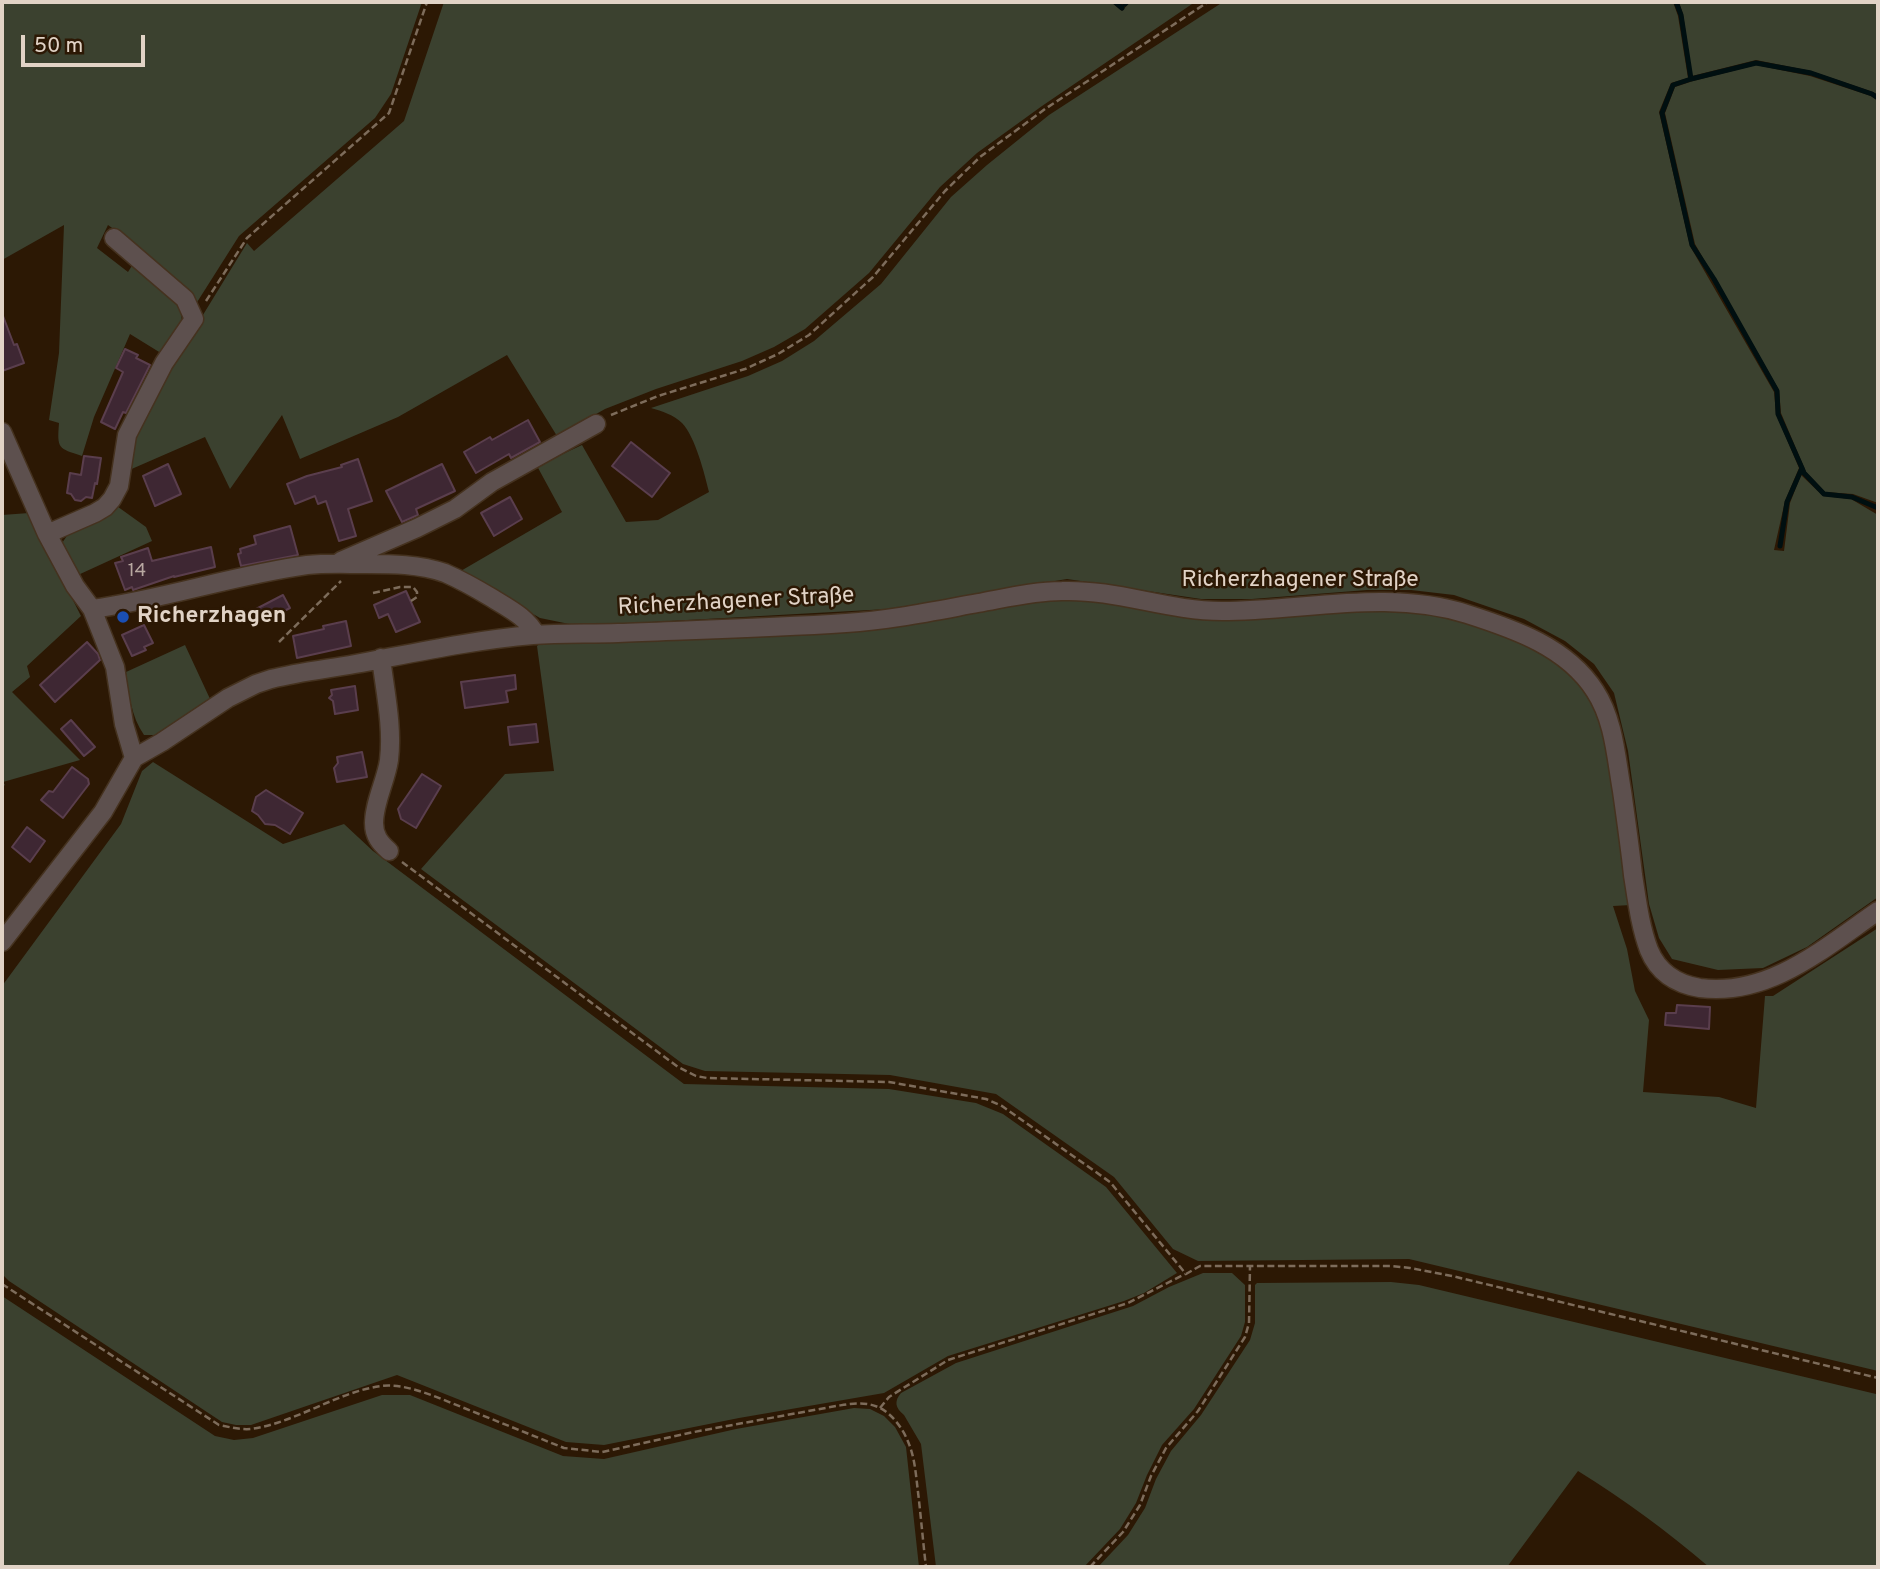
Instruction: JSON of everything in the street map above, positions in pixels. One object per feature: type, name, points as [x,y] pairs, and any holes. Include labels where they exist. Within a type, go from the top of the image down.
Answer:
[{"type":"street","points":[[47,534],[94,513],[112,499],[119,486],[127,435],[164,363],[194,319],[185,299],[114,238]]},
{"type":"street","points":[[334,563],[455,509],[492,482],[596,424]]},
{"type":"street","points":[[2,432],[47,534],[75,586],[92,609],[114,667],[124,724],[134,758]]},
{"type":"street","points":[[2,942],[103,812],[134,758],[228,698],[256,684],[285,676],[446,646],[536,635],[517,613],[469,584],[422,567],[391,563],[334,563],[277,570],[131,604],[92,609]]},
{"type":"street","name":"Richerzhagener Straße","points":[[536,635],[871,621],[1059,591],[1104,593],[1163,606],[1214,611],[1367,601],[1439,607],[1489,621],[1541,643],[1574,665],[1595,691],[1606,712],[1613,737],[1642,923],[1651,953],[1667,975],[1690,986],[1715,989],[1768,980],[1793,968],[1878,912]]},
{"type":"street","points":[[381,658],[390,738],[389,762],[374,823],[376,834],[389,851]]},
{"type":"path","points":[[194,319],[247,239],[388,113],[426,2]]},
{"type":"path","points":[[596,424],[658,396],[745,369],[778,354],[809,335],[873,277],[945,191],[981,157],[1045,109],[1208,2]]},
{"type":"path","points":[[279,642],[356,564]]},
{"type":"path","points":[[373,593],[413,587],[417,597],[411,601]]},
{"type":"path","points":[[389,851],[678,1067],[696,1076],[889,1082],[986,1098],[1002,1106],[1110,1182],[1186,1274]]},
{"type":"path","points":[[880,1408],[889,1397],[948,1360],[1128,1303],[1200,1266],[1371,1265],[1410,1268],[1878,1378]]},
{"type":"path","points":[[1090,1567],[1124,1532],[1140,1505],[1166,1448],[1198,1411],[1245,1337],[1249,1322],[1250,1266]]},
{"type":"path","points":[[2,1284],[219,1425],[240,1429],[275,1423],[365,1390],[395,1385],[424,1392],[564,1448],[602,1452],[836,1406],[869,1404],[891,1416],[901,1427],[909,1444],[914,1464],[926,1567]]},
{"type":"green space","points":[[2,2],[422,2],[391,94],[375,118],[239,236],[194,307],[137,246],[108,225],[97,248],[128,272],[133,264],[181,306],[182,326],[164,355],[130,334],[94,417],[82,456],[61,446],[58,438],[59,423],[49,420],[59,353],[64,225],[2,260]]},
{"type":"green space","points":[[444,2],[1111,2],[1122,11],[1130,2],[1195,2],[977,153],[940,187],[869,273],[805,329],[774,347],[742,361],[605,409],[557,436],[507,355],[398,417],[300,459],[282,415],[230,489],[205,437],[127,471],[138,421],[247,243],[254,251],[404,121]]},
{"type":"green space","points":[[1223,2],[1673,2],[1678,16],[1688,78],[1671,83],[1659,112],[1690,246],[1774,392],[1776,414],[1799,468],[1785,501],[1774,550],[1784,551],[1790,503],[1801,475],[1823,496],[1851,499],[1878,515],[1878,897],[1807,947],[1763,968],[1718,970],[1672,959],[1659,938],[1649,904],[1628,751],[1614,693],[1594,664],[1565,641],[1524,619],[1454,595],[1411,590],[1367,590],[1252,599],[1201,599],[1067,579],[888,609],[579,626],[540,618],[459,572],[562,512],[537,466],[582,445],[626,522],[658,520],[709,492],[699,456],[687,429],[675,418],[651,408],[748,376],[782,361],[814,341],[881,284],[951,197],[987,165],[1049,115]]},
{"type":"green space","points":[[1679,2],[1878,2],[1878,95],[1811,71],[1756,60],[1692,76]]},
{"type":"green space","points":[[1756,65],[1810,76],[1871,96],[1878,101],[1878,503],[1853,494],[1825,492],[1806,472],[1781,413],[1779,390],[1695,244],[1665,113],[1675,87]]},
{"type":"green space","points":[[114,504],[146,527],[152,541],[78,575],[62,543],[71,530]]},
{"type":"green space","points":[[29,513],[81,616],[27,666],[30,677],[12,692],[80,760],[3,782],[5,785],[2,787],[2,515]]},
{"type":"green space","points":[[1096,598],[1366,607],[1436,612],[1525,641],[1563,665],[1588,694],[1604,727],[1631,905],[1613,906],[1627,949],[1635,991],[1649,1020],[1643,1092],[1719,1097],[1756,1108],[1765,996],[1773,996],[1878,928],[1878,1371],[1409,1259],[1198,1261],[1173,1249],[1114,1177],[996,1094],[890,1075],[705,1071],[683,1064],[421,869],[505,774],[554,771],[537,646],[542,642],[1029,600]]},
{"type":"green space","points":[[185,645],[211,701],[155,735],[144,735],[133,713],[126,672]]},
{"type":"green space","points":[[153,762],[283,844],[344,824],[373,851],[684,1084],[889,1089],[976,1103],[1003,1114],[1106,1187],[1177,1273],[1144,1293],[1124,1301],[948,1356],[884,1393],[604,1445],[566,1442],[397,1375],[251,1425],[222,1422],[2,1274],[2,986],[121,824],[142,771]]},
{"type":"green space","points":[[1203,1273],[1232,1273],[1245,1285],[1245,1322],[1241,1336],[1194,1409],[1162,1445],[1136,1503],[1120,1529],[1084,1567],[936,1567],[921,1444],[897,1407],[896,1402],[901,1393],[956,1363],[1133,1306]]},
{"type":"green space","points":[[1391,1282],[1419,1285],[1876,1394],[1878,1388],[1878,1567],[1709,1567],[1645,1516],[1578,1471],[1507,1567],[1098,1567],[1128,1535],[1145,1508],[1171,1451],[1201,1415],[1250,1340],[1255,1323],[1257,1283]]},
{"type":"green space","points":[[2,1296],[215,1436],[234,1440],[253,1438],[382,1395],[410,1395],[563,1456],[604,1459],[736,1429],[854,1408],[870,1409],[884,1416],[895,1427],[906,1447],[919,1567],[2,1567]]},
{"type":"building","points":[[2,316],[24,363],[2,371]]},
{"type":"building","points":[[125,349],[150,365],[115,429],[101,422],[123,372],[116,368]]},
{"type":"building","points":[[528,420],[540,442],[511,458],[509,454],[476,473],[464,452]]},
{"type":"building","points":[[631,442],[670,473],[652,497],[612,466]]},
{"type":"building","points":[[84,456],[101,458],[92,498],[86,497],[81,501],[75,500],[67,493],[70,473],[81,475]]},
{"type":"building","points":[[358,459],[372,501],[348,509],[356,536],[339,541],[326,501],[318,504],[315,496],[295,504],[287,484],[342,467],[341,465]]},
{"type":"building","points":[[168,464],[181,494],[155,506],[143,476]]},
{"type":"building","points":[[442,464],[455,491],[416,509],[418,515],[402,522],[386,491]]},
{"type":"building","points":[[510,497],[522,519],[494,536],[481,513]]},
{"type":"building","points":[[290,526],[298,555],[241,566],[238,554],[241,553],[240,549],[256,544],[254,536]]},
{"type":"building","points":[[211,547],[215,567],[174,576],[133,590],[132,587],[125,590],[115,563],[123,561],[121,557],[148,548],[152,561]]},
{"type":"building","points":[[406,591],[420,622],[396,632],[388,614],[379,618],[374,605]]},
{"type":"building","points":[[283,595],[290,608],[263,622],[256,609]]},
{"type":"building","points":[[346,621],[351,646],[297,658],[293,636]]},
{"type":"building","points":[[144,625],[153,643],[144,647],[146,650],[132,656],[122,635]]},
{"type":"building","points":[[87,642],[100,660],[55,702],[40,685]]},
{"type":"building","points":[[515,675],[516,689],[506,691],[508,702],[465,708],[461,682]]},
{"type":"building","points":[[355,686],[358,710],[335,714],[333,701],[329,698],[332,695],[331,690]]},
{"type":"building","points":[[71,720],[95,747],[84,756],[61,729]]},
{"type":"building","points":[[536,724],[538,742],[510,745],[508,727]]},
{"type":"building","points":[[362,752],[367,777],[337,782],[334,768],[338,763],[337,757]]},
{"type":"building","points":[[72,767],[88,779],[89,784],[63,818],[41,800],[49,791],[53,792]]},
{"type":"building","points":[[422,774],[441,786],[416,828],[401,819],[398,809]]},
{"type":"building","points":[[266,790],[303,813],[290,834],[275,825],[265,824],[252,811],[256,797]]},
{"type":"building","points":[[27,827],[45,841],[30,862],[12,847]]},
{"type":"building","points":[[1677,1005],[1710,1007],[1709,1029],[1665,1025],[1666,1013],[1676,1013]]},
{"type":"waterway","points":[[1115,2],[1122,8]]},
{"type":"waterway","points":[[1676,2],[1681,15],[1691,79],[1673,85],[1662,113],[1692,245],[1777,391],[1778,414],[1802,468],[1787,502],[1780,546]]},
{"type":"waterway","points":[[1691,79],[1756,63],[1811,73],[1878,98]]},
{"type":"waterway","points":[[1802,468],[1824,494],[1852,497],[1878,508]]},
{"type":"place","name":"Richerzhagen","points":[[123,617]]}]
